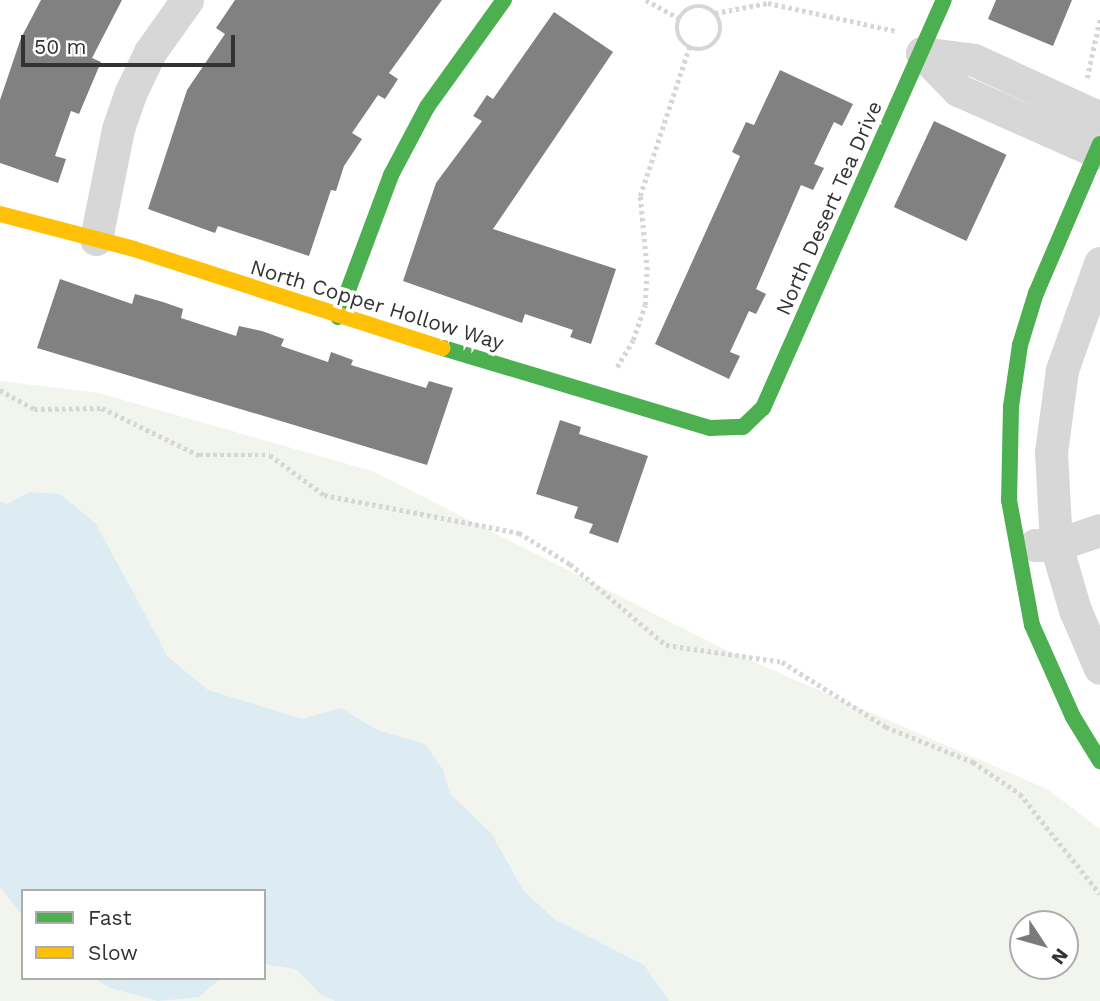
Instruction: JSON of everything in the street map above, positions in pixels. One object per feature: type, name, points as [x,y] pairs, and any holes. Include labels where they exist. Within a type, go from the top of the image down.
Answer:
[{"type":"street","points":[[96,239],[118,129],[131,92],[150,52],[187,0]]},
{"type":"street","points":[[338,317],[391,175],[427,107],[504,0]]},
{"type":"street","name":"North Desert Tea Drive","points":[[743,427],[763,408],[944,0]]},
{"type":"street","points":[[924,47],[974,60],[1095,104]]},
{"type":"street","points":[[924,47],[958,90],[1099,149],[1036,293],[1020,345],[1011,407],[1009,500],[1032,625],[1047,664],[1100,761]]},
{"type":"street","name":"North Copper Hollow Way","points":[[0,214],[96,239],[338,317],[709,428],[743,427]]},
{"type":"street","points":[[1100,262],[1062,370],[1051,452],[1056,545],[1075,610],[1100,668]]},
{"type":"street","points":[[1017,545],[1056,545],[1100,530]]},
{"type":"path","points":[[646,0],[680,19]]},
{"type":"path","points":[[715,13],[722,32],[716,44],[703,51],[689,48],[679,38],[680,19],[696,5],[715,13],[768,3],[844,16],[924,47]]},
{"type":"path","points":[[1095,104],[1086,81],[1100,18]]},
{"type":"path","points":[[604,397],[645,305],[647,270],[640,196],[689,48]]},
{"type":"path","points":[[0,390],[34,410],[102,408],[199,455],[270,455],[324,495],[519,533],[570,564],[666,645],[782,662],[886,727],[973,762],[1020,794],[1100,894]]},
{"type":"shaded area","points":[[0,381],[99,393],[372,471],[724,649],[1047,789],[1100,829],[1100,1001],[0,1001]]},
{"type":"shaded area","points":[[30,492],[60,494],[96,524],[168,657],[208,690],[302,719],[341,708],[377,730],[425,744],[443,770],[450,794],[491,833],[523,890],[554,919],[644,965],[669,1001],[335,1001],[320,994],[296,969],[266,964],[266,889],[21,889],[21,913],[0,887],[0,502],[7,504]]},
{"type":"shaded area","points":[[97,980],[219,980],[199,997],[158,1001],[110,988]]},
{"type":"building","points":[[41,0],[122,0],[92,58],[101,62],[79,114],[71,111],[55,156],[66,159],[58,183],[0,163],[0,100],[21,38]]},
{"type":"building","points":[[235,0],[442,0],[389,73],[398,79],[385,99],[378,95],[352,133],[362,139],[344,166],[336,191],[331,190],[309,256],[218,226],[215,233],[148,209],[187,90],[225,34],[216,28]]},
{"type":"building","points":[[996,0],[1072,0],[1053,46],[988,19]]},
{"type":"building","points":[[554,12],[613,52],[493,229],[616,269],[591,344],[570,337],[573,330],[525,314],[522,323],[403,281],[436,183],[482,121],[473,116],[487,95],[493,99]]},
{"type":"building","points":[[780,70],[853,104],[842,126],[834,122],[814,164],[824,168],[813,190],[801,185],[756,289],[766,294],[756,314],[749,311],[730,352],[740,356],[729,379],[655,344],[740,156],[732,152],[746,122],[754,125]]},
{"type":"building","points":[[934,121],[1007,155],[966,241],[894,207]]},
{"type":"building","points":[[60,279],[132,304],[135,294],[163,302],[183,309],[181,318],[236,336],[239,326],[262,331],[284,339],[281,346],[328,362],[331,352],[353,360],[351,365],[426,388],[429,381],[453,388],[427,465],[37,348]]},
{"type":"building","points":[[560,420],[581,427],[579,434],[648,456],[618,543],[589,533],[593,524],[574,518],[578,507],[536,494]]},
{"type":"traffic: fast","points":[[338,317],[391,175],[427,107],[504,0]]},
{"type":"traffic: fast","points":[[443,348],[710,428],[743,427],[763,408],[944,0]]},
{"type":"traffic: fast","points":[[1100,144],[1036,293],[1020,345],[1011,407],[1009,500],[1032,625],[1073,717],[1100,761]]},
{"type":"traffic: slow","points":[[0,214],[134,249],[443,348]]}]
